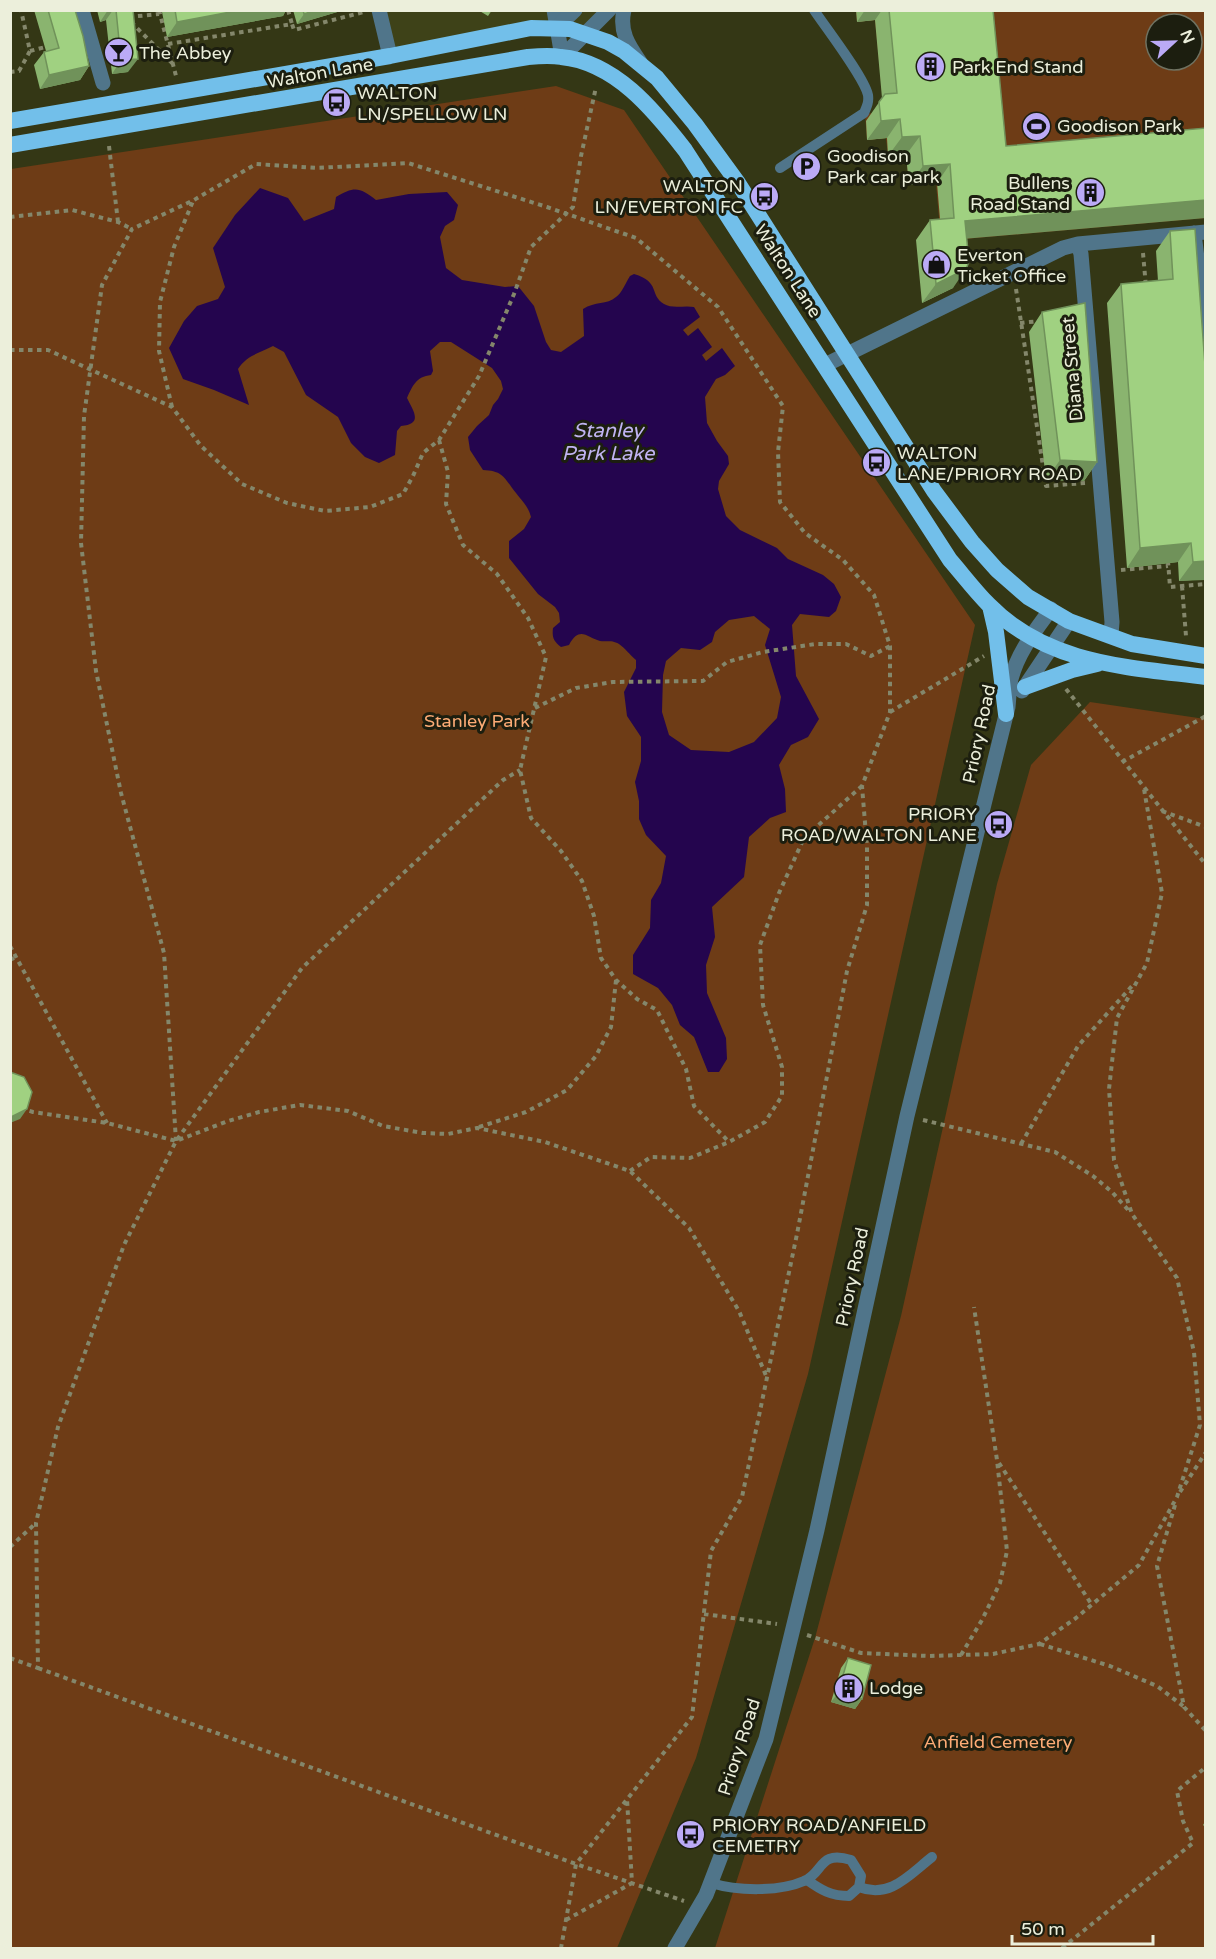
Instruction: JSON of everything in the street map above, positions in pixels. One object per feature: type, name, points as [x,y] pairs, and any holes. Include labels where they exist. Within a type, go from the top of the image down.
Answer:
[{"type":"highway","name":"Walton Lane","points":[[10,121],[390,56],[531,28],[557,27],[586,33],[608,42],[643,65],[674,96],[738,183],[934,491],[972,542],[1002,575],[1028,597],[1069,621],[1132,644],[1206,656]]},
{"type":"highway","name":"Walton Lane","points":[[10,145],[528,57],[562,57],[587,64],[608,74],[638,96],[666,126],[709,185],[950,560],[990,606],[1031,636],[1069,655],[1101,663],[1206,677]]},
{"type":"highway","points":[[990,606],[1007,710]]},
{"type":"highway","points":[[1025,687],[1052,676],[1101,663]]},
{"type":"street","points":[[82,10],[103,83]]},
{"type":"street","points":[[379,10],[390,56]]},
{"type":"street","points":[[554,10],[562,57]]},
{"type":"street","points":[[557,27],[575,10]]},
{"type":"street","points":[[562,57],[609,10]]},
{"type":"street","points":[[624,10],[621,21],[622,29],[643,65]]},
{"type":"street","points":[[825,365],[1064,248],[1078,244],[1200,233],[1206,333]]},
{"type":"street","name":"Diana Street","points":[[1078,244],[1081,254],[1101,482],[1112,622],[1111,635]]},
{"type":"street","name":"Priory Road","points":[[675,1948],[711,1883],[766,1738],[817,1530],[908,1116],[1007,710],[1011,679],[1031,636],[1051,609]]},
{"type":"street","points":[[1007,710],[1069,621]]},
{"type":"lane","points":[[780,168],[864,113],[868,104],[867,93],[861,80],[814,10]]},
{"type":"lane","points":[[711,1883],[725,1887],[782,1889],[807,1880],[828,1859],[839,1856],[851,1860],[861,1876],[859,1887],[849,1896],[825,1893],[807,1880]]},
{"type":"lane","points":[[859,1887],[870,1892],[883,1891],[932,1857]]},
{"type":"path","points":[[10,72],[19,71],[30,51],[21,10]]},
{"type":"path","points":[[288,10],[294,30],[371,10]]},
{"type":"path","points":[[173,64],[127,17],[159,12],[168,44],[173,64],[180,92]]},
{"type":"path","points":[[168,44],[292,24]]},
{"type":"path","points":[[30,51],[60,43]]},
{"type":"path","points":[[194,200],[174,248],[160,302],[159,351],[172,407],[201,446],[242,484],[286,503],[325,511],[370,507],[403,494],[423,453],[439,440],[482,370],[531,247],[573,207],[596,87]]},
{"type":"path","points":[[176,1141],[164,953],[121,793],[98,682],[81,543],[84,416],[102,285],[132,229],[194,200],[256,164],[317,168],[408,163],[567,213],[636,238],[718,307],[783,406],[778,452],[780,502],[805,533],[843,560],[874,594],[890,646],[890,712],[862,786],[867,847],[867,905],[847,971],[797,1234],[742,1497],[711,1551],[692,1717],[576,1864],[561,1948]]},
{"type":"path","points":[[10,217],[72,210],[118,222],[132,229]]},
{"type":"path","points":[[1142,238],[1147,296]]},
{"type":"path","points":[[1013,272],[1046,486],[1101,482]]},
{"type":"path","points":[[1020,322],[1042,321]]},
{"type":"path","points":[[10,350],[48,351],[172,407]]},
{"type":"path","points":[[439,440],[448,472],[446,504],[463,545],[497,574],[528,618],[546,657],[520,770],[531,818],[561,851],[582,881],[594,915],[601,958],[616,980],[637,999],[657,1010],[686,1069],[694,1107],[729,1142]]},
{"type":"path","points":[[1167,555],[1170,587],[1206,584]]},
{"type":"path","points":[[1108,571],[1168,566]]},
{"type":"path","points":[[1182,586],[1187,653]]},
{"type":"path","points":[[534,708],[576,688],[620,682],[703,681],[727,662],[763,652],[815,644],[846,644],[872,656],[890,646]]},
{"type":"path","points":[[890,712],[998,647]]},
{"type":"path","points":[[1052,676],[1061,682],[1122,762],[1206,865]]},
{"type":"path","points":[[1122,762],[1206,716]]},
{"type":"path","points":[[38,1668],[36,1523],[58,1427],[120,1256],[176,1141],[302,968],[503,780],[520,770]]},
{"type":"path","points":[[630,1171],[651,1157],[690,1158],[729,1142],[765,1122],[782,1096],[782,1067],[763,1005],[760,945],[779,893],[804,838],[862,786]]},
{"type":"path","points":[[1132,1214],[1114,1160],[1109,1089],[1117,1018],[1147,963],[1162,893],[1144,789]]},
{"type":"path","points":[[1161,810],[1206,827]]},
{"type":"path","points":[[10,946],[107,1123]]},
{"type":"path","points":[[10,960],[16,957]]},
{"type":"path","points":[[10,1105],[33,1112],[107,1123],[176,1141],[228,1121],[300,1105],[348,1111],[383,1126],[423,1133],[448,1134],[477,1128],[526,1112],[567,1090],[596,1056],[610,1027],[616,980]]},
{"type":"path","points":[[1021,1144],[1078,1046],[1137,981]]},
{"type":"path","points":[[908,1116],[1055,1152],[1106,1186],[1132,1214],[1177,1278],[1194,1352],[1200,1425],[1157,1566],[1184,1707]]},
{"type":"path","points":[[477,1128],[545,1142],[630,1171],[689,1228],[739,1311],[767,1379]]},
{"type":"path","points":[[961,1655],[982,1620],[1000,1582],[1007,1551],[998,1460],[974,1307]]},
{"type":"path","points":[[704,1614],[771,1622],[861,1653],[993,1654],[1039,1644],[1092,1605],[1139,1564],[1206,1452]]},
{"type":"path","points":[[998,1460],[1092,1605]]},
{"type":"path","points":[[10,1547],[36,1523]]},
{"type":"path","points":[[1039,1644],[1110,1666],[1156,1686],[1184,1707],[1206,1731]]},
{"type":"path","points":[[10,1658],[576,1864],[700,1906]]},
{"type":"path","points":[[1062,1948],[1193,1843],[1183,1821],[1177,1791],[1206,1767]]},
{"type":"path","points":[[627,1799],[632,1883]]},
{"type":"path","points":[[566,1920],[632,1883]]},
{"type":"shaded area","points":[[379,11],[599,11],[579,31],[570,29],[390,56]]},
{"type":"green space","name":"Goodison Park","points":[[856,11],[1205,11],[1205,218],[941,241],[936,183],[909,185],[906,155],[888,156],[886,138],[867,140],[865,114],[884,112],[875,20],[857,22]]},
{"type":"green space","name":"Stanley Park","points":[[556,86],[624,110],[975,625],[808,1374],[696,1758],[617,1948],[11,1948],[11,169]]},
{"type":"green space","name":"Anfield Cemetery","points":[[1090,702],[1205,719],[1205,1948],[715,1948],[815,1638],[901,1316],[997,884],[1031,765]]},
{"type":"water","name":"Stanley Park Lake","points":[[260,188],[288,198],[304,221],[334,209],[336,197],[352,190],[366,192],[376,200],[409,194],[447,192],[458,205],[454,220],[445,226],[440,237],[446,268],[462,280],[505,287],[518,286],[534,306],[551,350],[561,352],[584,336],[583,309],[618,295],[630,276],[634,274],[648,281],[664,304],[694,307],[700,317],[683,330],[688,336],[698,328],[712,347],[702,355],[706,361],[722,348],[735,366],[716,379],[705,397],[707,423],[728,456],[729,464],[719,481],[718,489],[726,516],[740,530],[777,548],[788,559],[823,575],[834,584],[841,597],[836,611],[829,617],[800,614],[792,625],[796,676],[819,719],[808,737],[791,745],[779,765],[785,789],[786,812],[770,818],[749,837],[744,877],[712,907],[715,937],[706,965],[707,993],[726,1038],[727,1059],[719,1072],[708,1072],[694,1037],[680,1025],[672,1005],[658,988],[633,974],[633,955],[650,928],[651,900],[661,883],[666,856],[646,835],[639,819],[639,801],[635,782],[641,761],[641,737],[627,716],[624,692],[636,668],[636,660],[617,643],[600,641],[584,634],[577,636],[569,645],[561,647],[555,641],[553,634],[553,628],[560,622],[559,613],[538,594],[509,558],[509,541],[524,529],[531,517],[530,513],[503,476],[483,470],[470,450],[468,437],[489,415],[503,389],[501,381],[492,368],[451,342],[440,342],[430,351],[433,371],[431,375],[416,382],[407,398],[414,412],[414,420],[408,425],[401,426],[397,431],[395,455],[379,463],[365,457],[351,443],[338,417],[306,395],[284,352],[273,346],[249,358],[238,369],[249,405],[183,379],[169,348],[184,321],[197,306],[218,299],[225,287],[213,248],[235,215]],"holes":[[[754,616],[770,629],[765,645],[781,697],[777,718],[754,742],[729,752],[691,750],[669,735],[662,712],[663,675],[666,661],[681,648],[700,650],[712,642],[715,632],[729,620]]]},
{"type":"building","points":[[48,10],[75,10],[89,66],[49,75],[44,52],[59,48]]},
{"type":"building","points":[[116,10],[133,10],[138,59],[121,60]]},
{"type":"building","points":[[175,10],[241,10],[177,22]]},
{"type":"building","points":[[303,10],[316,10],[304,14]]},
{"type":"building","points":[[889,10],[993,10],[1006,146],[1206,128],[1206,200],[965,221],[969,262],[966,269],[936,284],[930,220],[954,218],[950,164],[923,166],[920,136],[902,137],[900,119],[881,121],[879,102],[885,94],[897,93]]},
{"type":"building","points":[[1195,229],[1206,379],[1206,561],[1193,562],[1191,543],[1140,548],[1121,284],[1173,279],[1170,231]]},
{"type":"building","points":[[1085,303],[1097,462],[1060,460],[1042,312]]},
{"type":"building","points":[[10,1072],[24,1077],[32,1092],[27,1109],[11,1117]]},
{"type":"building","points":[[848,1658],[871,1665],[862,1699],[838,1693]]},
{"type":"place","name":"The Abbey","points":[[118,53]]},
{"type":"place","name":"Park End Stand","points":[[931,67]]},
{"type":"place","name":"WALTON LN/SPELLOW LN","points":[[336,103]]},
{"type":"place","name":"Goodison Park","points":[[1036,126]]},
{"type":"place","name":"Goodison Park car park","points":[[806,166]]},
{"type":"place","name":"Bullens Road Stand","points":[[1091,193]]},
{"type":"place","name":"WALTON LN/EVERTON FC","points":[[764,196]]},
{"type":"place","name":"Everton Ticket Office","points":[[936,265]]},
{"type":"place","name":"WALTON LANE/PRIORY ROAD","points":[[876,463]]},
{"type":"place","name":"PRIORY ROAD/WALTON LANE","points":[[998,824]]},
{"type":"place","name":"Lodge","points":[[848,1688]]},
{"type":"place","name":"PRIORY ROAD/ANFIELD CEMETRY","points":[[691,1835]]}]
